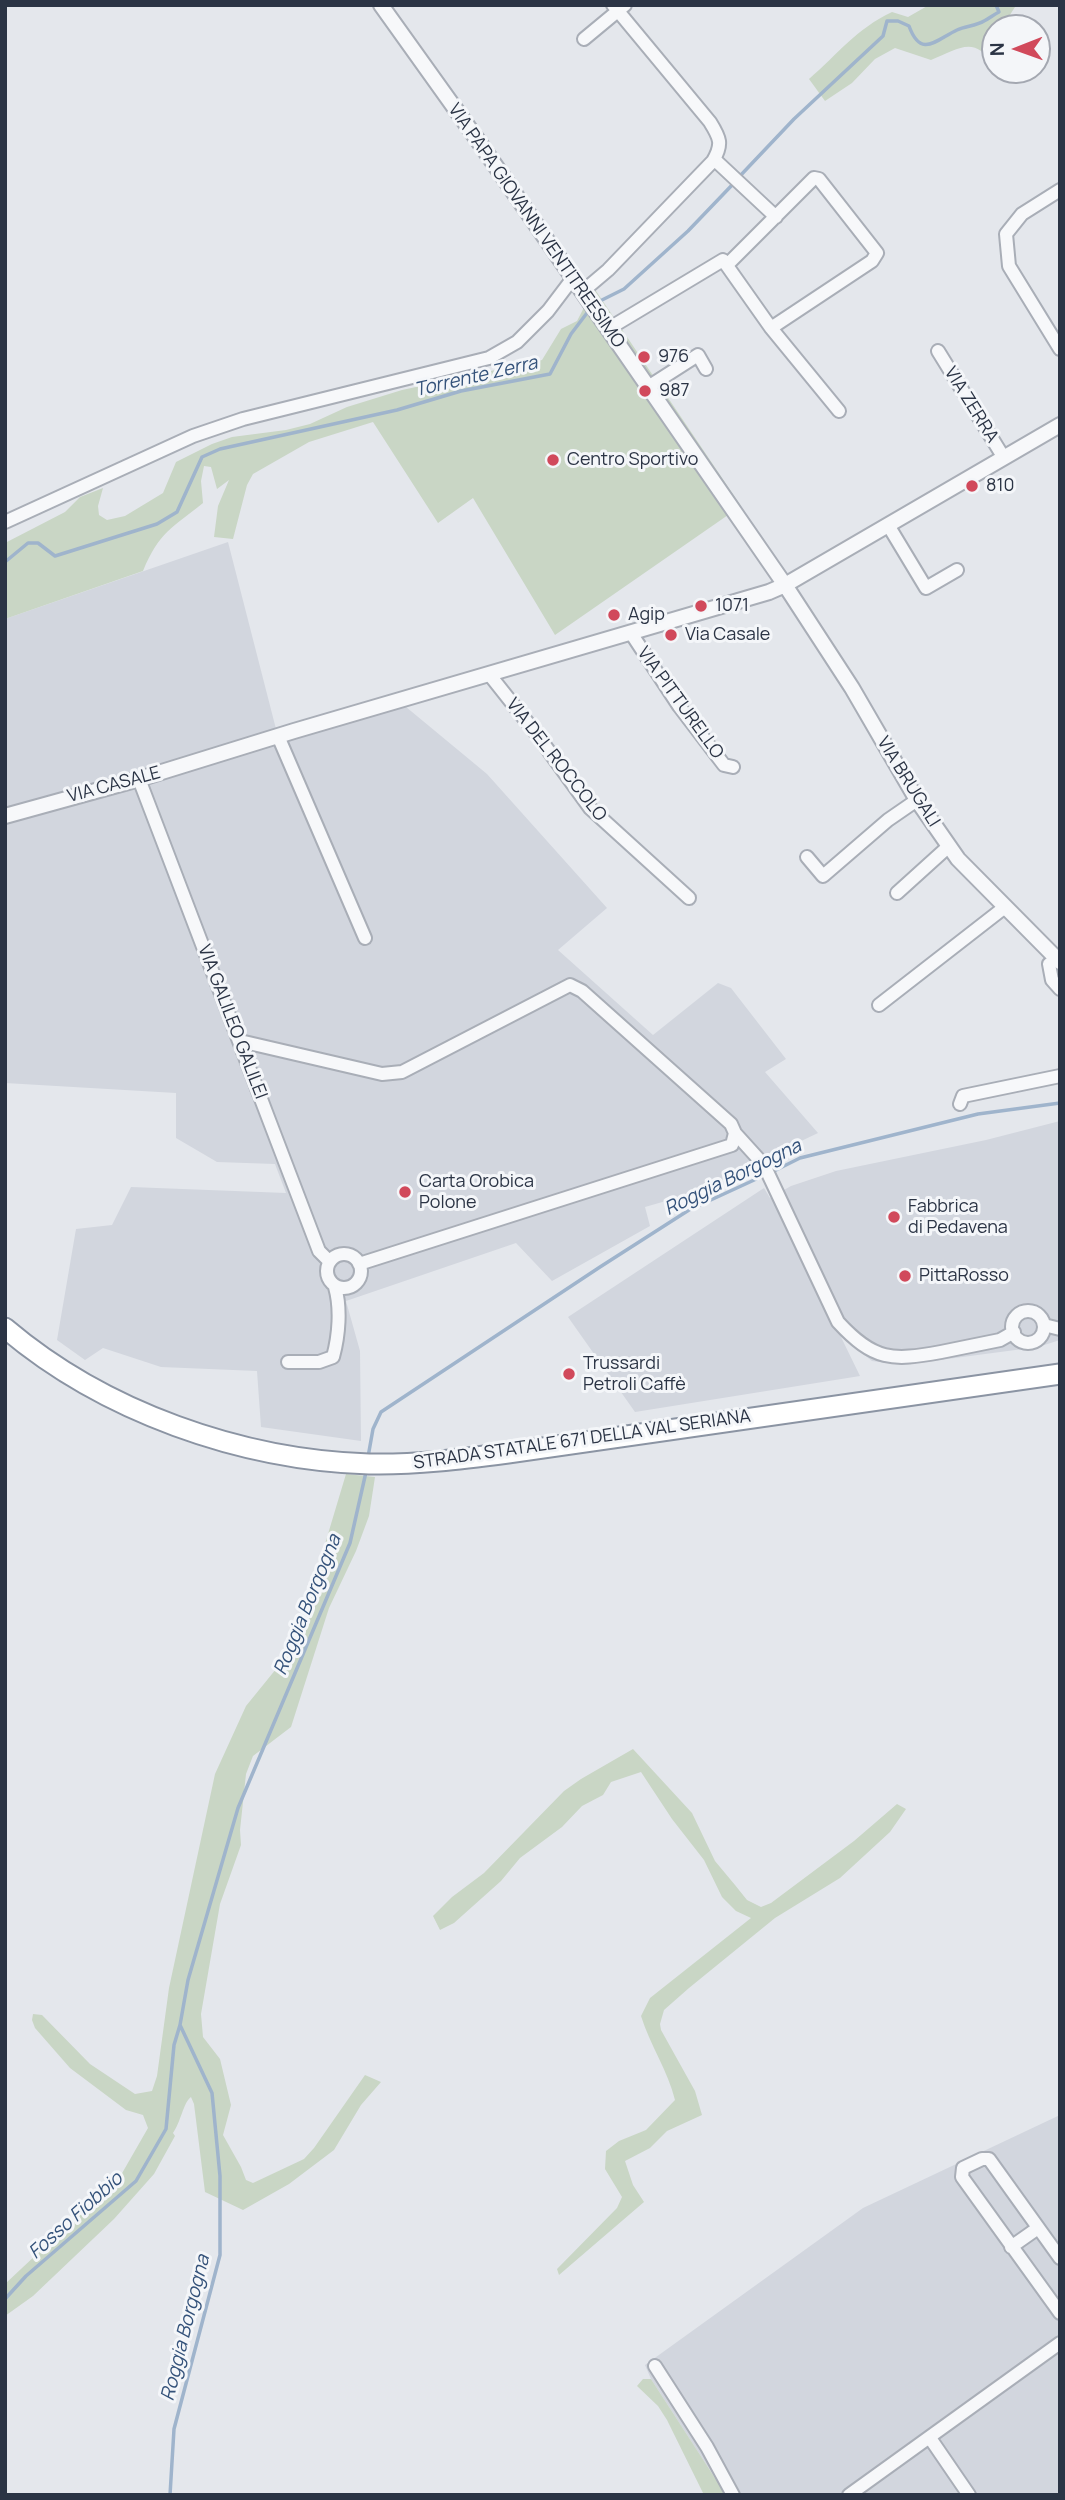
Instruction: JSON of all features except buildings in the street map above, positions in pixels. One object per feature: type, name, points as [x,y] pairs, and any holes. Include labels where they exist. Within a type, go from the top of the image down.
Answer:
[{"type":"highway","name":"STRADA STATALE 671 DELLA VAL SERIANA","points":[[5,1328],[70,1374],[158,1418],[221,1440],[262,1450],[349,1463],[404,1464],[508,1453],[1060,1374]]},
{"type":"street","name":"VIA PAPA GIOVANNI VENTITREESIMO","points":[[381,5],[785,585]]},
{"type":"street","points":[[584,39],[618,7],[710,122],[720,138],[721,148],[715,159],[584,294]]},
{"type":"street","points":[[715,159],[776,217]]},
{"type":"street","points":[[727,265],[814,178],[819,179],[877,253],[872,261],[771,328]]},
{"type":"street","points":[[1060,190],[1022,214],[1006,234],[1009,266],[1060,349]]},
{"type":"street","points":[[608,329],[723,260],[771,328],[839,411]]},
{"type":"street","points":[[5,522],[145,457],[218,428],[326,397],[489,358],[517,342],[548,311],[573,278]]},
{"type":"street","name":"VIA ZERRA","points":[[937,351],[1004,458]]},
{"type":"street","points":[[648,387],[698,355],[706,369]]},
{"type":"street","name":"VIA CASALE","points":[[5,816],[139,779],[769,592],[1060,425]]},
{"type":"street","points":[[888,525],[926,588],[957,570]]},
{"type":"street","name":"VIA BRUGALI","points":[[785,585],[852,688],[917,800],[958,859],[1059,959],[1049,964],[1052,980],[1060,989]]},
{"type":"street","name":"VIA PITTURELLO","points":[[631,633],[679,706],[724,765],[733,767]]},
{"type":"street","name":"VIA DEL ROCCOLO","points":[[489,674],[590,808],[689,898]]},
{"type":"street","points":[[278,736],[365,938]]},
{"type":"street","name":"VIA GALILEO GALILEI","points":[[139,779],[319,1251],[329,1261]]},
{"type":"street","points":[[807,857],[823,876],[888,820],[917,800]]},
{"type":"street","points":[[897,893],[949,846]]},
{"type":"street","points":[[879,1005],[1005,907]]},
{"type":"street","points":[[240,1041],[382,1074],[402,1072],[570,985],[582,991],[696,1091],[731,1124],[735,1133],[764,1165],[838,1322],[855,1340],[879,1354],[905,1359],[1000,1340],[1014,1332]]},
{"type":"street","points":[[960,1104],[963,1096],[1060,1076]]},
{"type":"street","points":[[359,1264],[732,1145],[735,1133]]},
{"type":"street","points":[[288,1362],[318,1362],[333,1357],[338,1339],[337,1295],[335,1287],[326,1275],[329,1261],[335,1256],[351,1255],[359,1264],[360,1278],[355,1285],[346,1289],[335,1287]]},
{"type":"street","points":[[1044,1325],[1042,1335],[1035,1342],[1020,1340],[1014,1332],[1014,1322],[1025,1312],[1035,1313],[1044,1325],[1060,1329]]},
{"type":"street","points":[[1060,2258],[989,2159],[982,2159],[965,2167],[962,2177],[1060,2313]]},
{"type":"street","points":[[1011,2247],[1038,2228]]},
{"type":"street","points":[[853,2494],[1060,2343]]},
{"type":"street","points":[[655,2366],[707,2447],[733,2495]]},
{"type":"street","points":[[930,2438],[969,2495]]},
{"type":"shaded area","points":[[228,542],[276,729],[394,697],[487,774],[607,908],[558,950],[653,1035],[718,983],[731,988],[786,1059],[765,1072],[818,1133],[774,1154],[725,1184],[645,1207],[650,1226],[552,1281],[516,1243],[346,1301],[360,1351],[361,1441],[261,1427],[257,1371],[161,1367],[103,1348],[85,1360],[57,1340],[76,1229],[112,1225],[131,1187],[286,1193],[275,1164],[217,1162],[176,1138],[176,1093],[5,1083],[5,619]]},
{"type":"shaded area","points":[[1060,1121],[1060,1340],[1038,1347],[902,1365],[872,1361],[841,1337],[860,1376],[635,1412],[568,1317],[764,1188],[770,1198],[791,1186],[836,1171],[986,1140]]},
{"type":"shaded area","points":[[1060,2115],[1060,2495],[726,2495],[651,2379],[645,2365],[863,2208]]},
{"type":"green space","points":[[929,5],[1020,5],[1010,14],[981,14],[981,51],[966,47],[931,60],[895,48],[875,59],[852,83],[825,101],[809,79],[879,19],[892,12],[908,17]]},
{"type":"green space","name":"Centro Sportivo","points":[[594,288],[741,506],[555,635],[473,498],[438,523],[373,422],[309,442],[253,474],[247,485],[233,539],[214,537],[218,506],[229,480],[217,489],[211,467],[204,466],[201,481],[203,503],[161,539],[143,571],[5,619],[5,543],[65,512],[80,497],[103,488],[98,506],[99,515],[107,520],[125,516],[163,493],[176,462],[212,444],[232,437],[310,424],[347,407],[402,390],[542,360],[561,329],[577,321]]},
{"type":"green space","points":[[346,1474],[375,1477],[369,1516],[329,1608],[291,1727],[253,1756],[246,1774],[241,1845],[220,1904],[201,2014],[203,2037],[220,2059],[231,2105],[223,2135],[246,2180],[253,2183],[304,2159],[365,2075],[381,2082],[361,2105],[334,2150],[289,2184],[243,2210],[205,2192],[191,2097],[173,2133],[175,2136],[154,2174],[114,2219],[33,2296],[5,2316],[5,2284],[121,2175],[148,2128],[143,2115],[126,2110],[70,2068],[35,2028],[33,2014],[42,2015],[90,2064],[135,2094],[152,2091],[157,2076],[169,1988],[215,1774],[246,1706],[289,1653]]},
{"type":"green space","points":[[633,1749],[692,1813],[715,1861],[747,1900],[761,1907],[771,1903],[854,1841],[897,1804],[906,1809],[890,1832],[840,1878],[775,1918],[664,2010],[661,2030],[695,2091],[702,2115],[667,2131],[650,2148],[625,2161],[633,2185],[644,2202],[559,2275],[557,2269],[617,2208],[622,2197],[605,2169],[606,2151],[619,2141],[646,2130],[675,2100],[641,2016],[650,1998],[751,1918],[736,1911],[722,1897],[704,1860],[672,1819],[641,1772],[611,1782],[603,1795],[582,1806],[562,1827],[520,1858],[501,1881],[454,1923],[440,1930],[433,1916],[452,1897],[484,1873],[564,1791]]},
{"type":"green space","points":[[643,2379],[651,2379],[726,2495],[704,2495],[667,2420],[658,2406],[637,2386]]},
{"type":"waterway","name":"Torrente Zerra","points":[[739,177],[794,119],[883,36],[887,21],[898,21],[909,26],[919,42],[930,44],[957,30],[988,19],[999,12],[996,5]]},
{"type":"waterway","name":"Torrente Zerra","points":[[596,303],[624,289],[688,231],[734,183]]},
{"type":"waterway","name":"Torrente Zerra","points":[[5,562],[28,543],[38,543],[55,556],[157,524],[177,512],[202,457],[220,449],[397,410],[461,391],[550,374],[571,334],[590,309]]},
{"type":"waterway","name":"Roggia Borgogna","points":[[772,1172],[800,1158],[978,1114],[1060,1103]]},
{"type":"waterway","name":"Roggia Borgogna","points":[[368,1457],[373,1429],[381,1412],[689,1210],[765,1175]]},
{"type":"waterway","name":"Roggia Borgogna","points":[[170,2495],[174,2429],[220,2255],[220,2176],[212,2093],[180,2025],[188,1980],[238,1808],[350,1543],[366,1472]]},
{"type":"waterway","name":"Fosso Fiobbio","points":[[5,2299],[26,2276],[136,2181],[166,2129],[174,2045],[180,2025]]},
{"type":"place","name":"976","points":[[644,357]]},
{"type":"place","name":"987","points":[[645,391]]},
{"type":"place","name":"Centro Sportivo","points":[[553,460]]},
{"type":"place","name":"810","points":[[972,486]]},
{"type":"place","name":"1071","points":[[701,606]]},
{"type":"place","name":"Agip","points":[[614,615]]},
{"type":"place","name":"Via Casale","points":[[671,635]]},
{"type":"place","name":"Carta Orobica Polone","points":[[405,1192]]},
{"type":"place","name":"Fabbrica di Pedavena","points":[[894,1217]]},
{"type":"place","name":"PittaRosso","points":[[905,1276]]},
{"type":"place","name":"Trussardi Petroli Caffè","points":[[569,1374]]}]
